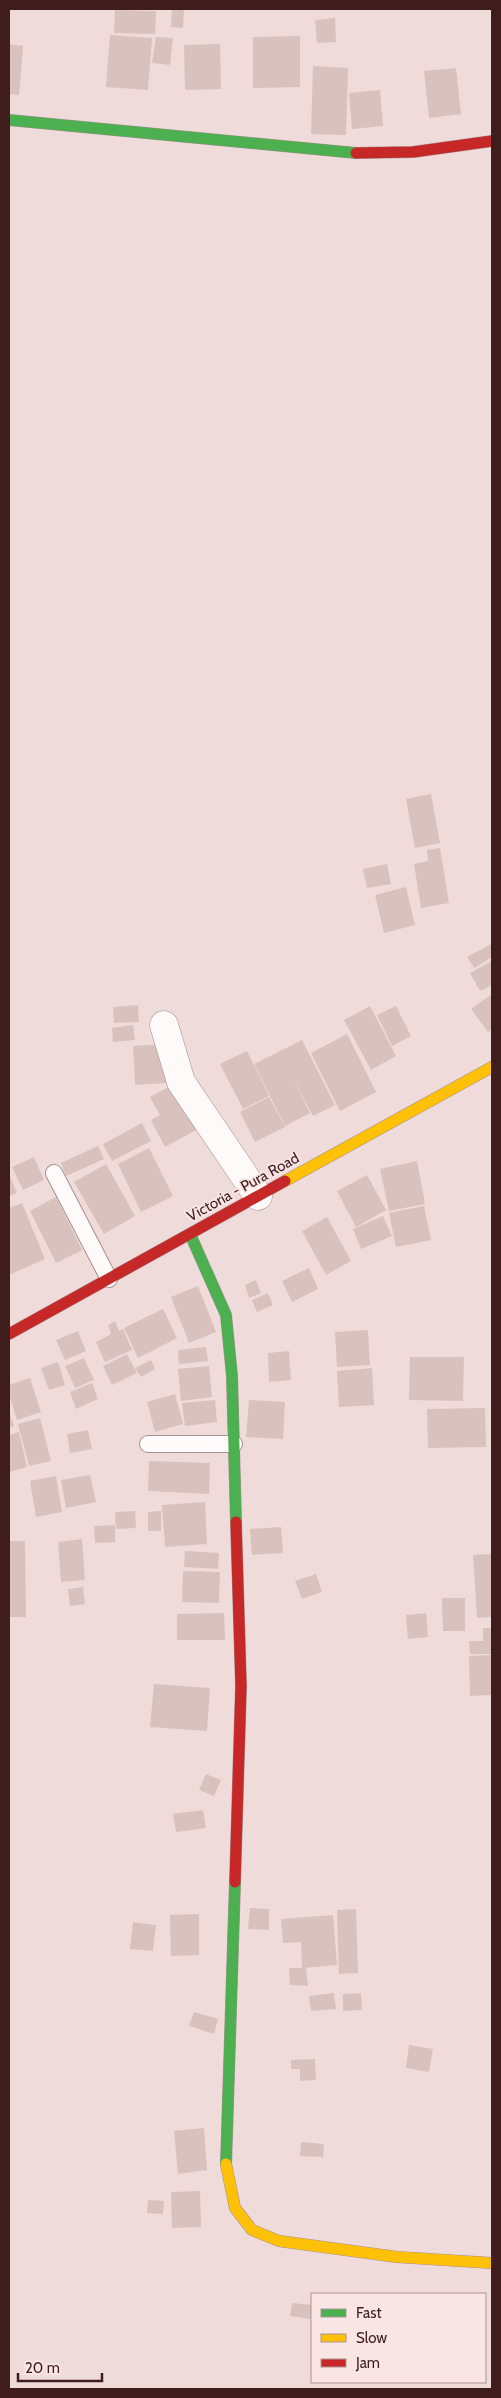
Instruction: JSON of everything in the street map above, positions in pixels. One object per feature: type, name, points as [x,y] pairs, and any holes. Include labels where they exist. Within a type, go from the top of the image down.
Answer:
[{"type":"street","points":[[9,120],[354,153],[413,152],[492,141]]},
{"type":"street","points":[[164,1025],[181,1082],[258,1196]]},
{"type":"street","name":"Victoria - Pura Road","points":[[9,1334],[492,1067]]},
{"type":"street","points":[[190,1234],[226,1315],[232,1376],[241,1686],[226,2168],[236,2208],[252,2230],[279,2241],[397,2256],[492,2263]]},
{"type":"lane","points":[[54,1173],[109,1279]]},
{"type":"lane","points":[[148,1444],[234,1444]]},
{"type":"building","points":[[172,9],[184,9],[183,28],[171,27]]},
{"type":"building","points":[[115,10],[156,11],[155,34],[114,33]]},
{"type":"building","points":[[335,18],[336,42],[317,43],[315,20]]},
{"type":"building","points":[[110,35],[152,38],[148,90],[106,87]]},
{"type":"building","points":[[300,36],[300,87],[253,88],[253,37]]},
{"type":"building","points":[[156,37],[173,38],[170,65],[152,63]]},
{"type":"building","points":[[9,44],[23,46],[19,95],[9,94]]},
{"type":"building","points":[[220,44],[221,89],[185,90],[184,45]]},
{"type":"building","points":[[313,66],[348,68],[346,135],[311,134]]},
{"type":"building","points":[[456,68],[461,114],[429,118],[424,71]]},
{"type":"building","points":[[380,90],[383,126],[352,129],[349,93]]},
{"type":"building","points":[[431,794],[440,843],[415,848],[406,799]]},
{"type":"building","points":[[440,848],[449,903],[421,908],[414,864],[428,861],[427,850]]},
{"type":"building","points":[[387,864],[391,884],[367,888],[363,869]]},
{"type":"building","points":[[406,887],[415,925],[384,933],[375,895]]},
{"type":"building","points":[[491,944],[492,957],[474,968],[467,957]]},
{"type":"building","points":[[492,961],[492,985],[480,991],[470,973]]},
{"type":"building","points":[[492,994],[492,1029],[488,1032],[471,1009]]},
{"type":"building","points":[[138,1005],[139,1022],[114,1023],[113,1007]]},
{"type":"building","points":[[370,1006],[396,1056],[371,1070],[344,1020]]},
{"type":"building","points":[[396,1006],[411,1036],[392,1046],[377,1015]]},
{"type":"building","points":[[133,1025],[135,1040],[113,1042],[112,1028]]},
{"type":"building","points":[[347,1034],[376,1092],[340,1111],[311,1053]]},
{"type":"building","points":[[302,1040],[335,1105],[313,1116],[292,1076],[310,1113],[285,1126],[254,1064]]},
{"type":"building","points":[[165,1044],[167,1083],[135,1085],[133,1046]]},
{"type":"building","points":[[247,1051],[269,1096],[243,1109],[220,1064]]},
{"type":"building","points":[[174,1084],[198,1129],[165,1147],[151,1120],[160,1115],[150,1097]]},
{"type":"building","points":[[269,1097],[285,1127],[255,1142],[240,1112]]},
{"type":"building","points":[[142,1123],[151,1141],[112,1161],[103,1144]]},
{"type":"building","points":[[98,1146],[104,1159],[66,1176],[61,1163]]},
{"type":"building","points":[[149,1148],[173,1196],[141,1212],[118,1164]]},
{"type":"building","points":[[34,1157],[44,1180],[23,1190],[12,1167]]},
{"type":"building","points":[[417,1161],[425,1204],[389,1211],[380,1169]]},
{"type":"building","points":[[106,1164],[135,1216],[104,1234],[74,1182]]},
{"type":"building","points":[[9,1174],[17,1193],[9,1196]]},
{"type":"building","points":[[367,1175],[386,1210],[356,1227],[337,1191]]},
{"type":"building","points":[[56,1197],[82,1250],[56,1263],[30,1211]]},
{"type":"building","points":[[22,1203],[45,1259],[9,1275],[9,1208]]},
{"type":"building","points":[[424,1206],[431,1240],[396,1247],[389,1213]]},
{"type":"building","points":[[383,1216],[392,1236],[361,1249],[353,1229]]},
{"type":"building","points":[[327,1217],[351,1261],[326,1275],[302,1231]]},
{"type":"building","points":[[309,1268],[318,1289],[292,1302],[282,1281]]},
{"type":"building","points":[[256,1280],[261,1293],[249,1298],[245,1285]]},
{"type":"building","points":[[198,1286],[216,1332],[189,1343],[171,1297]]},
{"type":"building","points":[[268,1293],[273,1305],[257,1312],[252,1300]]},
{"type":"building","points":[[163,1309],[177,1338],[138,1358],[124,1328]]},
{"type":"building","points":[[115,1321],[119,1331],[123,1329],[132,1350],[105,1362],[96,1342],[111,1334],[108,1325]]},
{"type":"building","points":[[368,1330],[370,1365],[337,1367],[335,1332]]},
{"type":"building","points":[[78,1331],[86,1351],[65,1360],[56,1340]]},
{"type":"building","points":[[206,1347],[208,1361],[179,1364],[178,1350]]},
{"type":"building","points":[[289,1351],[291,1380],[269,1382],[268,1353]]},
{"type":"building","points":[[127,1354],[137,1373],[112,1385],[103,1366]]},
{"type":"building","points":[[410,1357],[464,1357],[463,1401],[409,1400]]},
{"type":"building","points":[[84,1358],[94,1380],[75,1388],[65,1366]]},
{"type":"building","points":[[151,1360],[155,1369],[141,1377],[135,1368]]},
{"type":"building","points":[[58,1362],[65,1385],[49,1390],[41,1368]]},
{"type":"building","points":[[209,1366],[212,1397],[181,1401],[178,1369]]},
{"type":"building","points":[[372,1368],[374,1405],[339,1407],[337,1371]]},
{"type":"building","points":[[30,1378],[41,1412],[17,1420],[9,1394],[9,1385]]},
{"type":"building","points":[[92,1383],[98,1399],[76,1409],[70,1392]]},
{"type":"building","points":[[175,1394],[183,1424],[155,1432],[147,1402]]},
{"type":"building","points":[[215,1400],[217,1422],[185,1426],[182,1403]]},
{"type":"building","points":[[249,1400],[285,1402],[283,1439],[246,1437]]},
{"type":"building","points":[[485,1408],[486,1447],[428,1448],[427,1409]]},
{"type":"building","points":[[9,1412],[14,1426],[9,1428]]},
{"type":"building","points":[[40,1418],[51,1461],[29,1466],[18,1424]]},
{"type":"building","points":[[88,1430],[92,1449],[70,1453],[67,1434]]},
{"type":"building","points":[[19,1432],[27,1467],[9,1472],[9,1435]]},
{"type":"building","points":[[149,1461],[210,1463],[209,1494],[148,1491]]},
{"type":"building","points":[[90,1475],[96,1502],[66,1508],[61,1480]]},
{"type":"building","points":[[56,1476],[62,1512],[36,1517],[30,1481]]},
{"type":"building","points":[[205,1502],[207,1544],[165,1547],[162,1505]]},
{"type":"building","points":[[135,1511],[136,1528],[116,1529],[115,1512]]},
{"type":"building","points":[[161,1511],[161,1531],[148,1531],[148,1512]]},
{"type":"building","points":[[115,1525],[115,1542],[95,1543],[94,1526]]},
{"type":"building","points":[[281,1527],[283,1553],[252,1555],[250,1529]]},
{"type":"building","points":[[82,1539],[85,1580],[61,1582],[58,1542]]},
{"type":"building","points":[[9,1541],[25,1541],[26,1617],[9,1617]]},
{"type":"building","points":[[185,1551],[219,1553],[218,1569],[184,1567]]},
{"type":"building","points":[[492,1554],[492,1617],[477,1618],[473,1555]]},
{"type":"building","points":[[183,1571],[220,1572],[219,1603],[182,1602]]},
{"type":"building","points":[[316,1574],[322,1592],[302,1599],[295,1581]]},
{"type":"building","points":[[83,1587],[85,1604],[70,1606],[68,1589]]},
{"type":"building","points":[[442,1598],[465,1598],[465,1631],[443,1631]]},
{"type":"building","points":[[224,1613],[225,1640],[177,1640],[177,1614]]},
{"type":"building","points":[[426,1613],[428,1637],[408,1639],[406,1615]]},
{"type":"building","points":[[483,1628],[492,1628],[492,1654],[470,1654],[469,1641],[483,1641]]},
{"type":"building","points":[[492,1655],[492,1695],[470,1696],[469,1656]]},
{"type":"building","points":[[154,1684],[210,1688],[207,1731],[150,1727]]},
{"type":"building","points":[[206,1774],[221,1780],[214,1796],[199,1790]]},
{"type":"building","points":[[203,1810],[206,1828],[176,1832],[173,1814]]},
{"type":"building","points":[[250,1908],[269,1909],[269,1930],[248,1929]]},
{"type":"building","points":[[356,1909],[358,1973],[339,1974],[337,1910]]},
{"type":"building","points":[[199,1914],[199,1955],[171,1956],[170,1915]]},
{"type":"building","points":[[333,1915],[337,1965],[302,1968],[301,1942],[283,1943],[281,1919]]},
{"type":"building","points":[[133,1922],[156,1925],[153,1951],[130,1949]]},
{"type":"building","points":[[289,1968],[306,1968],[308,1986],[290,1985]]},
{"type":"building","points":[[334,1993],[336,2009],[311,2011],[309,1996]]},
{"type":"building","points":[[361,1993],[362,2010],[343,2011],[343,1994]]},
{"type":"building","points":[[194,2012],[218,2019],[214,2034],[189,2026]]},
{"type":"building","points":[[409,2045],[433,2049],[429,2072],[406,2068]]},
{"type":"building","points":[[315,2059],[316,2080],[300,2081],[300,2069],[291,2069],[291,2060]]},
{"type":"building","points":[[204,2128],[207,2170],[178,2174],[174,2131]]},
{"type":"building","points":[[301,2142],[324,2144],[323,2157],[300,2156]]},
{"type":"building","points":[[200,2191],[201,2227],[172,2228],[171,2192]]},
{"type":"building","points":[[148,2200],[164,2201],[163,2214],[147,2213]]},
{"type":"building","points":[[292,2303],[311,2305],[311,2319],[290,2316]]},
{"type":"traffic: fast","points":[[9,120],[356,153]]},
{"type":"traffic: fast","points":[[190,1234],[226,1315],[232,1376],[236,1522]]},
{"type":"traffic: fast","points":[[226,2164],[235,1882]]},
{"type":"traffic: slow","points":[[285,1181],[492,1067]]},
{"type":"traffic: slow","points":[[226,2164],[235,2208],[252,2230],[279,2241],[397,2257],[492,2263]]},
{"type":"traffic: jam","points":[[356,153],[413,152],[492,141]]},
{"type":"traffic: jam","points":[[9,1334],[285,1181]]},
{"type":"traffic: jam","points":[[235,1882],[241,1686],[236,1522]]}]
